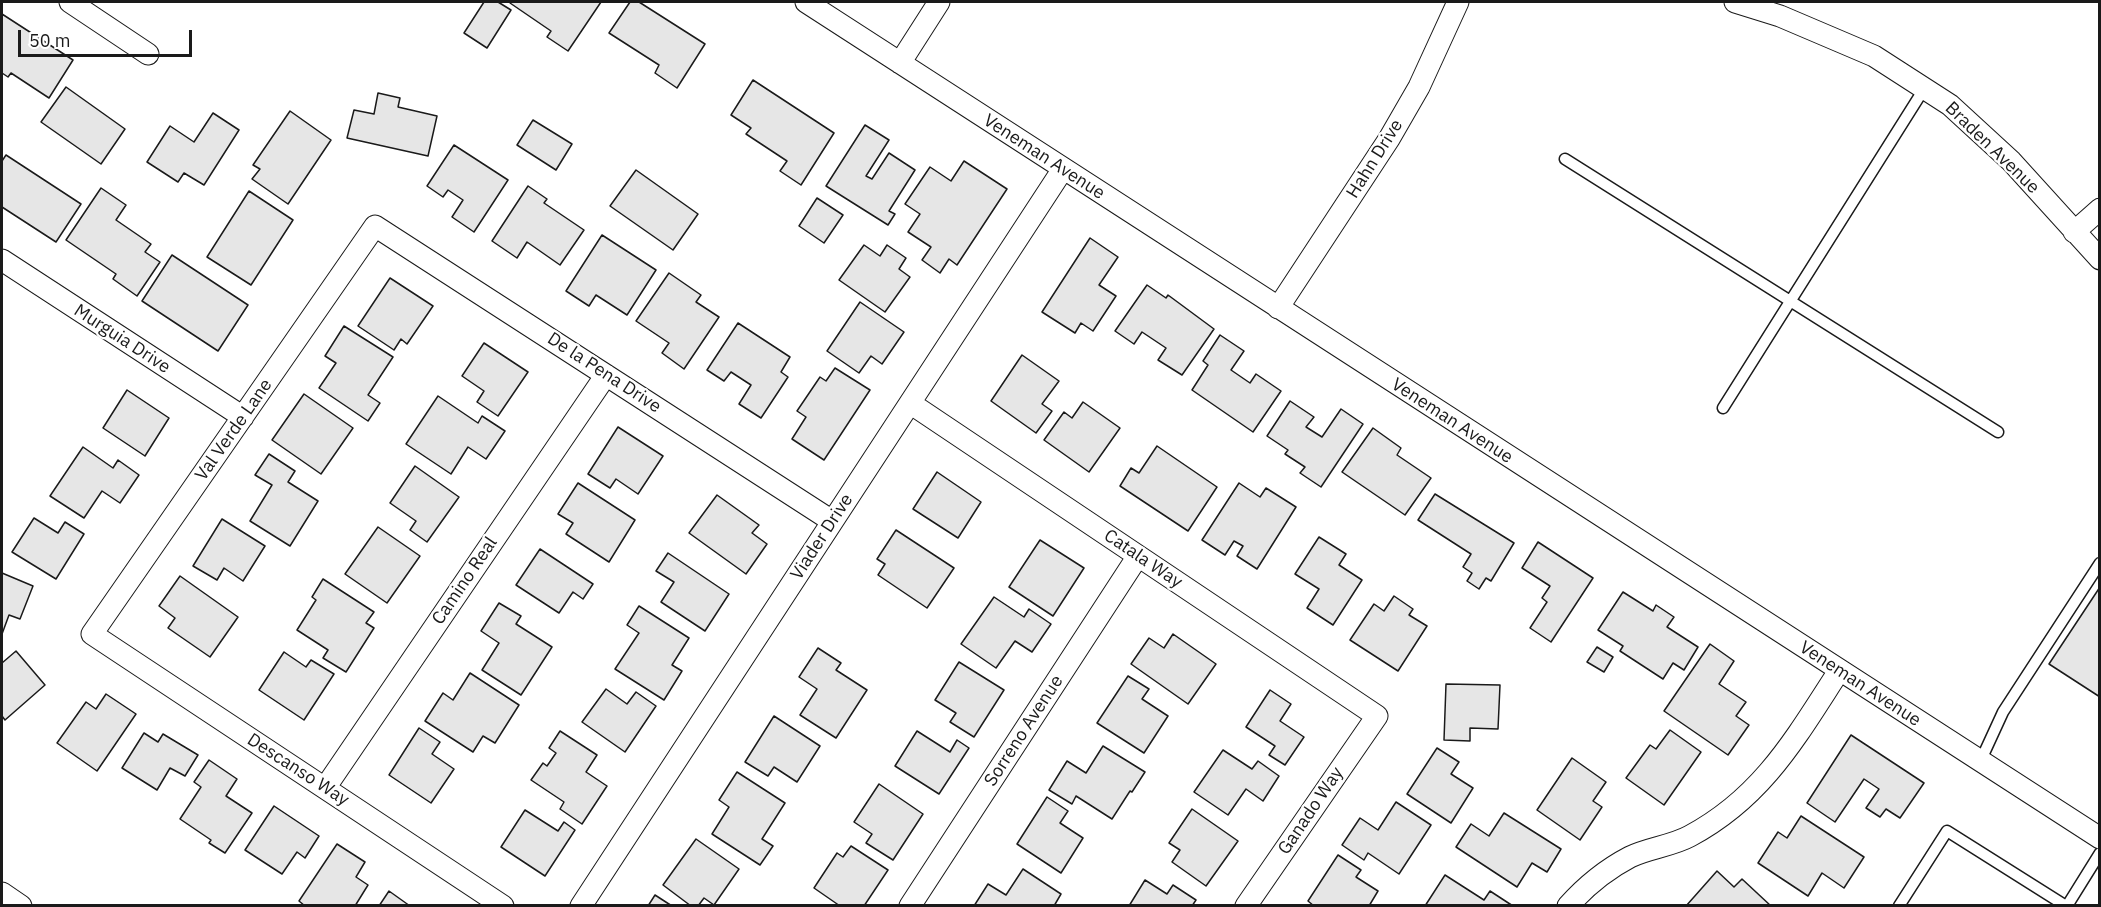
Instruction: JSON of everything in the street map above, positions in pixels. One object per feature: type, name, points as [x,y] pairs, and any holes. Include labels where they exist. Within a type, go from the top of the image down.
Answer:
[{"type":"street","points":[[70,2],[148,54]]},
{"type":"street","name":"Veneman Avenue","points":[[806,2],[2100,838]]},
{"type":"street","points":[[900,63],[939,2]]},
{"type":"street","name":"Hahn Drive","points":[[1278,308],[1395,128],[1419,87],[1458,2]]},
{"type":"street","name":"Braden Avenue","points":[[1745,3],[1874,56],[1950,105],[2011,161],[2100,260]]},
{"type":"street","name":"Viader Drive","points":[[581,906],[1063,169]]},
{"type":"street","points":[[2074,232],[2100,209]]},
{"type":"street","name":"De la Pena Drive","points":[[375,226],[832,521]]},
{"type":"street","name":"Val Verde Lane","points":[[92,634],[375,226]]},
{"type":"street","name":"Murguia Drive","points":[[2,260],[243,417]]},
{"type":"street","name":"Camino Real","points":[[325,788],[606,375]]},
{"type":"street","name":"Catala Way","points":[[910,403],[1377,716]]},
{"type":"street","name":"Sorreno Avenue","points":[[910,906],[1138,556]]},
{"type":"street","name":"Descanso Way","points":[[92,634],[503,906]]},
{"type":"street","points":[[1568,906],[1597,879],[1630,857],[1689,837],[1729,811],[1764,779],[1789,748],[1839,670]]},
{"type":"street","name":"Ganado Way","points":[[1246,906],[1377,716]]},
{"type":"street","points":[[2,893],[21,906]]},
{"type":"lane","points":[[1723,408],[1924,89]]},
{"type":"lane","points":[[1565,159],[1998,432]]},
{"type":"lane","points":[[1980,762],[2003,712],[2100,563]]},
{"type":"lane","points":[[1899,906],[1947,831],[2067,906],[2100,853]]},
{"type":"building","points":[[484,2],[498,2],[511,10],[487,48],[464,33]]},
{"type":"building","points":[[511,2],[601,2],[568,51],[547,37],[551,31]]},
{"type":"building","points":[[630,2],[639,2],[705,44],[677,88],[655,73],[659,65],[609,33]]},
{"type":"building","points":[[2,14],[73,60],[49,98],[11,73],[8,77],[2,73]]},
{"type":"building","points":[[753,80],[834,133],[801,185],[780,171],[787,161],[746,134],[751,128],[731,115]]},
{"type":"building","points":[[66,87],[125,129],[101,164],[41,122]]},
{"type":"building","points":[[378,93],[400,98],[398,107],[437,116],[428,156],[347,138],[354,110],[374,114]]},
{"type":"building","points":[[290,111],[331,140],[288,204],[252,179],[260,169],[253,165]]},
{"type":"building","points":[[213,113],[239,130],[204,185],[184,173],[178,182],[147,162],[170,126],[194,142]]},
{"type":"building","points":[[533,120],[572,144],[556,170],[517,145]]},
{"type":"building","points":[[865,125],[889,140],[866,176],[872,179],[889,153],[915,170],[889,211],[895,214],[888,225],[826,186]]},
{"type":"building","points":[[454,145],[508,180],[474,232],[452,217],[463,200],[448,190],[443,197],[427,186]]},
{"type":"building","points":[[6,155],[81,204],[56,242],[2,207],[2,161]]},
{"type":"building","points":[[964,161],[1007,189],[957,265],[949,259],[940,273],[922,260],[931,247],[908,232],[920,214],[905,204],[930,167],[951,181]]},
{"type":"building","points":[[636,170],[698,214],[673,250],[610,206]]},
{"type":"building","points":[[528,186],[547,199],[544,203],[584,230],[560,265],[527,242],[517,258],[492,241]]},
{"type":"building","points":[[101,188],[126,205],[116,220],[151,244],[145,252],[160,262],[137,296],[113,279],[116,274],[66,240]]},
{"type":"building","points":[[249,191],[293,220],[251,285],[207,257]]},
{"type":"building","points":[[817,198],[843,215],[824,243],[799,226]]},
{"type":"building","points":[[602,235],[656,270],[627,315],[596,295],[589,306],[566,291]]},
{"type":"building","points":[[1090,238],[1118,257],[1099,285],[1116,296],[1093,331],[1081,323],[1075,333],[1042,312]]},
{"type":"building","points":[[864,245],[880,256],[887,245],[906,258],[899,269],[910,277],[885,312],[839,280]]},
{"type":"building","points":[[172,255],[248,305],[218,351],[142,301]]},
{"type":"building","points":[[669,273],[701,295],[696,302],[719,317],[684,369],[662,353],[669,343],[636,321]]},
{"type":"building","points":[[390,278],[433,306],[407,344],[401,339],[394,350],[358,326]]},
{"type":"building","points":[[1147,285],[1166,298],[1168,295],[1214,329],[1182,375],[1158,360],[1166,348],[1142,332],[1134,344],[1115,331]]},
{"type":"building","points":[[860,302],[904,332],[882,364],[871,356],[859,373],[827,351]]},
{"type":"building","points":[[738,323],[790,357],[781,372],[788,377],[761,418],[739,404],[751,385],[731,372],[724,381],[707,370]]},
{"type":"building","points":[[344,326],[393,357],[368,395],[380,403],[368,421],[319,388],[336,363],[325,356]]},
{"type":"building","points":[[1220,335],[1244,351],[1231,370],[1250,383],[1256,374],[1281,391],[1253,432],[1192,390],[1208,365],[1203,361]]},
{"type":"building","points":[[484,343],[528,372],[498,416],[477,402],[484,391],[462,376]]},
{"type":"building","points":[[1022,355],[1059,381],[1042,404],[1052,411],[1036,433],[991,401]]},
{"type":"building","points":[[835,368],[870,390],[824,460],[792,439],[806,417],[797,411],[820,377],[826,381]]},
{"type":"building","points":[[127,390],[169,418],[145,456],[103,428]]},
{"type":"building","points":[[304,394],[353,428],[321,474],[272,440]]},
{"type":"building","points":[[438,396],[478,423],[482,416],[505,431],[486,459],[468,447],[451,474],[406,444]]},
{"type":"building","points":[[1290,401],[1314,417],[1306,427],[1322,437],[1341,409],[1363,424],[1321,487],[1300,473],[1305,467],[1285,454],[1288,450],[1267,436]]},
{"type":"building","points":[[1083,402],[1120,428],[1089,472],[1044,440],[1064,412],[1072,418]]},
{"type":"building","points":[[618,427],[663,456],[638,494],[616,479],[610,488],[588,474]]},
{"type":"building","points":[[1373,428],[1401,448],[1397,455],[1431,478],[1405,515],[1342,472]]},
{"type":"building","points":[[1157,446],[1217,487],[1188,531],[1120,486],[1131,468],[1139,473]]},
{"type":"building","points":[[83,447],[113,468],[118,460],[139,475],[120,503],[102,491],[84,518],[50,496]]},
{"type":"building","points":[[269,454],[295,471],[288,482],[318,501],[290,546],[250,521],[272,485],[255,475]]},
{"type":"building","points":[[415,466],[459,497],[427,542],[410,530],[416,521],[390,503]]},
{"type":"building","points":[[937,472],[981,502],[958,538],[913,509]]},
{"type":"building","points":[[578,483],[635,520],[609,562],[566,534],[573,523],[558,514]]},
{"type":"building","points":[[1239,483],[1260,497],[1266,488],[1296,507],[1257,569],[1237,556],[1243,546],[1234,541],[1225,555],[1202,540]]},
{"type":"building","points":[[1435,494],[1514,543],[1491,581],[1486,578],[1479,589],[1467,581],[1472,573],[1463,567],[1471,554],[1418,520]]},
{"type":"building","points":[[717,495],[759,525],[752,533],[767,544],[746,574],[689,533]]},
{"type":"building","points":[[34,518],[58,533],[65,522],[84,534],[56,579],[12,552]]},
{"type":"building","points":[[222,519],[265,546],[243,581],[224,568],[217,580],[193,566]]},
{"type":"building","points":[[378,527],[420,556],[387,603],[345,574]]},
{"type":"building","points":[[896,530],[954,568],[927,608],[878,575],[885,564],[877,559]]},
{"type":"building","points":[[1319,537],[1346,554],[1339,565],[1362,580],[1333,625],[1307,608],[1319,589],[1295,574]]},
{"type":"building","points":[[1040,540],[1084,568],[1053,616],[1009,587]]},
{"type":"building","points":[[1538,542],[1593,578],[1551,642],[1530,628],[1547,602],[1542,598],[1550,586],[1522,568]]},
{"type":"building","points":[[540,549],[593,584],[583,599],[573,592],[559,613],[516,585]]},
{"type":"building","points":[[668,553],[729,594],[705,631],[661,602],[674,582],[656,571]]},
{"type":"building","points":[[2,573],[33,586],[20,619],[9,615],[2,634]]},
{"type":"building","points":[[180,576],[238,617],[210,657],[168,628],[175,618],[159,606]]},
{"type":"building","points":[[323,579],[374,612],[366,623],[374,628],[346,672],[323,658],[328,650],[297,630],[316,600],[312,597]]},
{"type":"building","points":[[2100,587],[2100,697],[2049,664]]},
{"type":"building","points":[[1623,592],[1653,611],[1656,605],[1674,617],[1667,627],[1698,647],[1684,670],[1673,663],[1663,679],[1620,651],[1623,646],[1598,630]]},
{"type":"building","points":[[1394,596],[1413,609],[1409,615],[1427,626],[1398,671],[1350,640],[1374,604],[1384,611]]},
{"type":"building","points":[[994,597],[1024,617],[1029,609],[1051,624],[1032,652],[1015,641],[996,668],[961,644]]},
{"type":"building","points":[[499,603],[521,616],[516,624],[552,647],[521,695],[482,670],[499,643],[481,631]]},
{"type":"building","points":[[639,606],[689,638],[672,665],[682,671],[664,700],[615,669],[639,633],[627,625]]},
{"type":"building","points":[[1173,634],[1216,664],[1188,704],[1131,664],[1149,638],[1164,648]]},
{"type":"building","points":[[1710,644],[1734,661],[1719,684],[1746,702],[1736,716],[1749,725],[1728,755],[1664,711]]},
{"type":"building","points":[[1597,647],[1613,657],[1604,672],[1587,662]]},
{"type":"building","points":[[818,648],[841,663],[836,670],[867,690],[836,738],[800,715],[817,689],[799,677]]},
{"type":"building","points":[[16,651],[45,685],[5,720],[2,716],[2,663]]},
{"type":"building","points":[[284,652],[306,667],[311,660],[334,674],[304,720],[259,690]]},
{"type":"building","points":[[959,662],[1004,690],[974,737],[950,722],[956,713],[935,700]]},
{"type":"building","points":[[470,673],[519,705],[495,743],[483,736],[473,752],[425,721],[443,693],[453,700]]},
{"type":"building","points":[[1128,676],[1149,689],[1142,699],[1168,716],[1144,753],[1097,723]]},
{"type":"building","points":[[1446,684],[1500,685],[1498,729],[1470,728],[1470,741],[1444,740]]},
{"type":"building","points":[[606,689],[627,704],[636,692],[656,706],[625,752],[582,722]]},
{"type":"building","points":[[1270,690],[1291,704],[1280,721],[1304,737],[1285,765],[1269,755],[1275,746],[1246,727]]},
{"type":"building","points":[[106,694],[136,714],[97,771],[57,743],[86,702],[96,709]]},
{"type":"building","points":[[774,716],[820,746],[797,782],[774,767],[768,776],[745,762]]},
{"type":"building","points":[[419,728],[440,742],[432,754],[454,769],[431,803],[389,775]]},
{"type":"building","points":[[1670,730],[1701,752],[1664,805],[1626,778],[1650,745],[1656,749]]},
{"type":"building","points":[[560,731],[597,755],[586,772],[607,786],[582,824],[560,809],[564,802],[531,780],[543,763],[547,766],[556,753],[549,748]]},
{"type":"building","points":[[917,731],[950,752],[957,740],[969,748],[939,794],[895,766]]},
{"type":"building","points":[[144,733],[158,742],[163,734],[198,755],[185,776],[170,768],[157,790],[122,768]]},
{"type":"building","points":[[1851,735],[1924,783],[1900,818],[1886,809],[1880,817],[1866,808],[1879,789],[1864,779],[1835,822],[1807,803]]},
{"type":"building","points":[[1103,746],[1145,772],[1112,819],[1076,796],[1072,804],[1049,790],[1067,761],[1086,773]]},
{"type":"building","points":[[1437,748],[1459,762],[1451,774],[1473,788],[1451,823],[1407,794]]},
{"type":"building","points":[[1223,750],[1252,769],[1258,761],[1279,776],[1263,801],[1246,789],[1228,815],[1194,792]]},
{"type":"building","points":[[1572,758],[1606,782],[1593,801],[1602,807],[1580,840],[1537,810]]},
{"type":"building","points":[[209,760],[237,779],[226,796],[252,813],[225,853],[209,843],[211,840],[180,819],[201,787],[194,782]]},
{"type":"building","points":[[737,772],[785,803],[762,839],[773,846],[760,865],[712,834],[729,807],[719,800]]},
{"type":"building","points":[[879,784],[923,814],[893,860],[866,843],[872,834],[854,822]]},
{"type":"building","points":[[1047,797],[1068,811],[1060,823],[1083,838],[1061,873],[1017,844]]},
{"type":"building","points":[[1396,802],[1431,825],[1399,874],[1368,853],[1364,860],[1342,845],[1360,818],[1378,830]]},
{"type":"building","points":[[274,806],[319,836],[305,858],[297,852],[282,874],[245,850]]},
{"type":"building","points":[[1192,809],[1238,841],[1206,886],[1172,862],[1180,850],[1169,843]]},
{"type":"building","points":[[525,810],[558,831],[564,822],[575,830],[545,876],[501,847]]},
{"type":"building","points":[[1504,813],[1561,849],[1547,872],[1532,863],[1517,887],[1456,847],[1471,824],[1489,836]]},
{"type":"building","points":[[1801,816],[1864,857],[1844,888],[1822,873],[1808,896],[1758,863],[1778,832],[1787,838]]},
{"type":"building","points":[[696,839],[739,869],[714,905],[704,898],[698,906],[691,906],[663,885]]},
{"type":"building","points":[[337,844],[365,862],[356,877],[368,885],[355,906],[305,906],[299,901]]},
{"type":"building","points":[[851,846],[888,870],[864,906],[840,906],[814,888],[837,853],[843,857]]},
{"type":"building","points":[[1338,855],[1361,870],[1356,877],[1378,891],[1369,906],[1314,906],[1308,901]]},
{"type":"building","points":[[1023,869],[1061,894],[1054,906],[974,906],[988,884],[1006,895]]},
{"type":"building","points":[[1717,871],[1734,887],[1742,879],[1771,906],[1686,906]]},
{"type":"building","points":[[1445,875],[1484,900],[1490,891],[1513,906],[1425,906]]},
{"type":"building","points":[[1145,880],[1167,894],[1173,885],[1196,900],[1192,906],[1129,906]]},
{"type":"building","points":[[389,891],[410,906],[379,906]]},
{"type":"building","points":[[655,895],[672,906],[648,906]]}]
